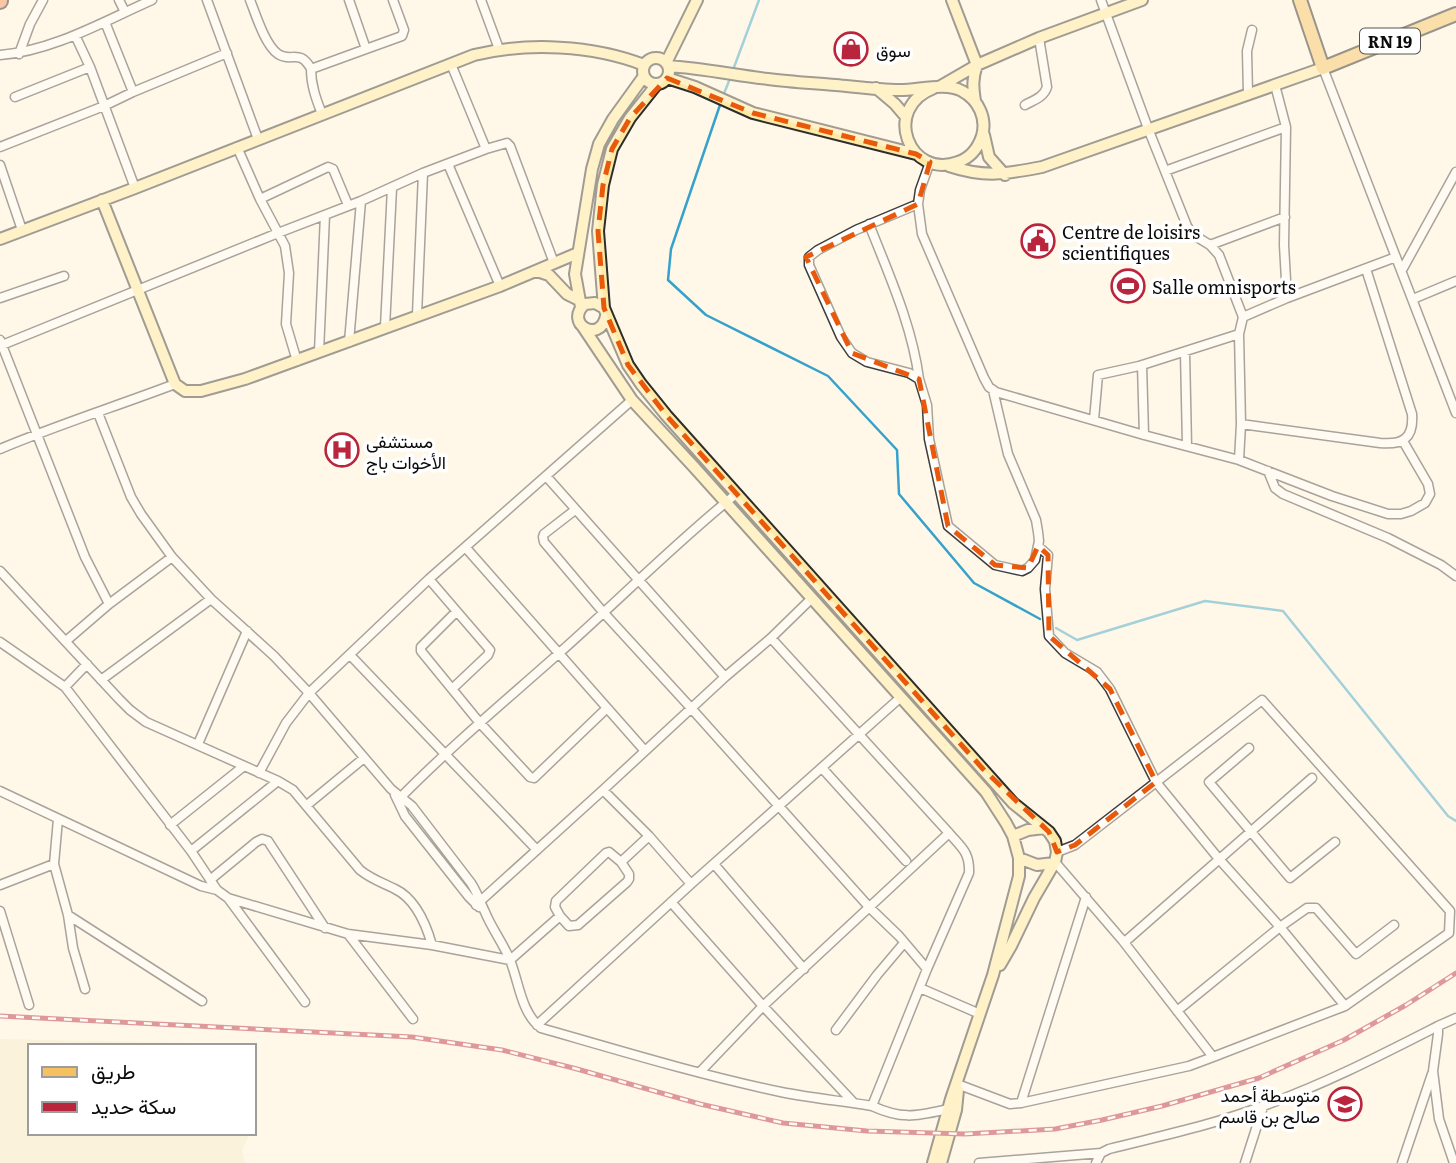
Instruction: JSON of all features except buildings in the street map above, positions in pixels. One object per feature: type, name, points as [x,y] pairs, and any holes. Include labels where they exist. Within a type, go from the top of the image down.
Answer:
[{"type":"main road","points":[[583,327],[596,330],[603,325],[605,312],[598,230],[603,185],[612,149],[630,118],[664,73],[697,0]]},
{"type":"main road","points":[[952,0],[977,65],[973,74],[975,101],[982,116],[989,157],[1005,175]]},
{"type":"main road","points":[[916,154],[905,133],[906,117],[919,96],[977,65],[1039,38],[1142,0]]},
{"type":"main road","points":[[933,1163],[948,1109],[993,975],[1019,876],[1019,858],[1013,836],[986,792],[632,400],[579,321],[580,303],[575,274],[592,169],[600,144],[613,119],[650,59],[654,58],[664,73],[753,113],[916,154],[930,162],[968,172],[1005,175],[1042,167],[1323,68],[1300,0]]},
{"type":"main road","name":"RN 19","points":[[1323,68],[1456,14]]},
{"type":"main road","points":[[0,239],[474,55],[499,49],[552,47],[626,57],[644,70],[649,82],[664,73],[687,67],[767,79],[876,89],[955,88],[975,101]]},
{"type":"main road","points":[[876,89],[906,117]]},
{"type":"main road","points":[[947,165],[971,155],[977,148],[983,131]]},
{"type":"main road","points":[[102,200],[175,384],[185,391],[201,391],[245,379],[500,286],[578,253]]},
{"type":"main road","points":[[537,271],[549,275],[580,303],[595,303],[605,312],[628,365],[666,415],[1013,803],[1044,828],[1055,841],[1056,859],[993,975]]},
{"type":"main road","points":[[1013,836],[1044,828]]},
{"type":"main road","points":[[1019,858],[1037,865],[1056,859]]},
{"type":"main road","points":[[941,1163],[956,1110],[959,1094],[957,1084]]},
{"type":"street","points":[[19,54],[30,24],[43,0]]},
{"type":"street","points":[[120,0],[125,12]]},
{"type":"street","points":[[0,55],[19,54],[75,35],[152,0]]},
{"type":"street","points":[[207,0],[258,139]]},
{"type":"street","points":[[250,0],[267,40],[276,52],[283,56],[305,59],[311,69],[316,99],[322,114]]},
{"type":"street","points":[[349,0],[366,49]]},
{"type":"street","points":[[311,69],[402,36],[404,30],[393,0]]},
{"type":"street","points":[[481,0],[499,49]]},
{"type":"street","points":[[1101,0],[1187,226],[1192,234],[1210,245],[1219,255],[1242,317],[1239,334],[1239,460]]},
{"type":"street","points":[[105,22],[134,92]]},
{"type":"street","points":[[1248,94],[1247,51],[1252,30]]},
{"type":"street","points":[[75,35],[90,67],[135,188]]},
{"type":"street","points":[[1026,105],[1041,97],[1047,87],[1039,38]]},
{"type":"street","points":[[0,147],[227,53]]},
{"type":"street","points":[[451,64],[486,149]]},
{"type":"street","points":[[15,97],[90,67]]},
{"type":"street","points":[[1323,68],[1456,413]]},
{"type":"street","points":[[1275,85],[1286,127],[1284,246],[1287,298]]},
{"type":"street","points":[[1165,171],[1286,127]]},
{"type":"street","points":[[109,604],[85,557],[1,342],[361,201],[423,173],[506,143],[510,146],[554,263]]},
{"type":"street","points":[[237,147],[285,246],[289,272],[286,324],[297,360]]},
{"type":"street","points":[[869,224],[915,349],[919,379],[927,405],[929,439],[948,526],[996,565],[1022,571],[1035,559],[1038,546],[1036,520],[1008,454],[993,390],[984,378],[922,234],[918,204],[930,162]]},
{"type":"street","points":[[0,164],[22,230]]},
{"type":"street","points":[[448,164],[500,286]]},
{"type":"street","points":[[260,199],[328,167],[333,169],[348,205]]},
{"type":"street","points":[[1402,270],[1456,172]]},
{"type":"street","points":[[417,315],[423,173]]},
{"type":"street","points":[[385,327],[392,188]]},
{"type":"street","points":[[349,342],[361,201]]},
{"type":"street","points":[[918,204],[869,224],[809,257],[841,337],[852,353],[867,362],[909,373],[919,379]]},
{"type":"street","points":[[319,352],[325,215]]},
{"type":"street","points":[[1210,245],[1285,217]]},
{"type":"street","points":[[1242,317],[1396,257]]},
{"type":"street","points":[[1241,424],[1380,443],[1396,444],[1403,441],[1412,426],[1409,400],[1366,270]]},
{"type":"street","points":[[0,298],[64,276]]},
{"type":"street","points":[[1413,299],[1456,281]]},
{"type":"street","points":[[1094,420],[1098,375],[1142,365],[1239,334]]},
{"type":"street","points":[[1185,352],[1187,446]]},
{"type":"street","points":[[1142,365],[1144,435]]},
{"type":"street","points":[[0,449],[37,433],[175,384]]},
{"type":"street","points":[[993,390],[1239,460],[1332,496],[1388,514],[1401,514],[1411,510],[1425,503],[1430,494],[1403,441]]},
{"type":"street","points":[[258,773],[286,723],[309,694],[429,579],[632,400]]},
{"type":"street","points":[[98,413],[131,497],[172,557],[211,599],[274,656],[399,799],[412,806],[471,883],[478,903],[510,960],[528,1012],[537,1025],[554,1032],[784,1093],[853,1102],[891,1114],[909,1116],[948,1109]]},
{"type":"street","points":[[1268,471],[1275,488],[1283,494],[1388,538],[1441,565],[1456,576]]},
{"type":"street","points":[[546,476],[725,677]]},
{"type":"street","points":[[399,799],[479,722],[559,654],[736,494]]},
{"type":"street","points":[[575,510],[544,534],[543,540],[603,612],[927,970]]},
{"type":"street","points":[[1038,546],[1048,555],[1045,589],[1049,636],[1065,653],[1097,672],[1110,690],[1156,782],[1345,1006]]},
{"type":"street","points":[[466,548],[645,751]]},
{"type":"street","points":[[66,641],[109,604],[172,557]]},
{"type":"street","points":[[0,571],[139,717],[293,790],[360,870],[406,895],[422,919],[432,945]]},
{"type":"street","points":[[429,579],[490,649],[452,690]]},
{"type":"street","points":[[478,903],[812,598]]},
{"type":"street","points":[[101,680],[211,599]]},
{"type":"street","points":[[456,612],[420,649],[421,653],[528,776],[532,778],[607,708]]},
{"type":"street","points":[[198,744],[247,631]]},
{"type":"street","points":[[771,638],[967,854],[969,873],[872,1106]]},
{"type":"street","points":[[0,642],[65,687],[191,851],[217,890],[228,898],[305,1002]]},
{"type":"street","points":[[350,654],[537,850]]},
{"type":"street","points":[[65,687],[86,664]]},
{"type":"street","points":[[537,1025],[901,697]]},
{"type":"street","points":[[957,1084],[1010,1104],[1189,1066],[1213,1057],[1345,1006],[1449,933],[1450,911],[1262,700],[1056,859],[1213,1057]]},
{"type":"street","points":[[1249,748],[1209,782],[1290,878],[1335,842]]},
{"type":"street","points":[[307,805],[365,758]]},
{"type":"street","points":[[170,825],[244,766]]},
{"type":"street","points":[[822,768],[906,861]]},
{"type":"street","points":[[1122,941],[1127,940],[1312,778]]},
{"type":"street","points":[[191,851],[278,781]]},
{"type":"street","points":[[603,790],[649,836],[691,884]]},
{"type":"street","points":[[0,791],[201,886],[217,890]]},
{"type":"street","points":[[58,819],[54,864],[85,989]]},
{"type":"street","points":[[700,1072],[763,1006],[949,833]]},
{"type":"street","points":[[621,862],[649,836]]},
{"type":"street","points":[[210,880],[260,839],[265,839],[325,928]]},
{"type":"street","points":[[610,852],[621,862],[629,874],[627,882],[578,925],[569,926],[555,907],[556,901],[606,853],[610,852]]},
{"type":"street","points":[[0,885],[54,864]]},
{"type":"street","points":[[714,864],[804,969]]},
{"type":"street","points":[[1021,1103],[1086,897]]},
{"type":"street","points":[[228,898],[348,934],[432,945],[510,960]]},
{"type":"street","points":[[671,902],[853,1102]]},
{"type":"street","points":[[1177,1010],[1307,908],[1316,908],[1356,954],[1394,925]]},
{"type":"street","points":[[0,911],[29,1005]]},
{"type":"street","points":[[68,915],[202,1001]]},
{"type":"street","points":[[510,960],[560,916]]},
{"type":"street","points":[[348,934],[413,1019]]},
{"type":"street","points":[[836,1030],[904,943]]},
{"type":"street","points":[[920,988],[980,1014]]},
{"type":"street","points":[[979,1163],[1101,1153],[1263,1107],[1456,1018]]},
{"type":"street","points":[[1402,1163],[1433,1071],[1438,1026]]},
{"type":"street","points":[[1433,1071],[1439,1119],[1454,1163]]},
{"type":"street","points":[[1245,1163],[1263,1107]]},
{"type":"street","points":[[1096,1163],[1101,1153]]},
{"type":"highlighted area","points":[[667,78],[753,113],[916,154],[930,162],[918,204],[806,257],[852,353],[919,379],[948,526],[995,565],[1028,568],[1038,546],[1048,555],[1049,636],[1110,689],[1156,782],[1075,845],[1057,852],[1049,832],[983,769],[666,415],[628,365],[604,308],[598,231],[603,185],[612,149],[630,118]]},
{"type":"shaded area","points":[[0,1039],[244,1044],[28,1044],[28,1135],[249,1135],[242,1150],[245,1163],[0,1163]]},
{"type":"waterway","points":[[733,70],[759,0]]},
{"type":"waterway","points":[[723,96],[731,76]]},
{"type":"waterway","points":[[721,102],[671,249],[668,280],[706,315],[828,376],[897,450],[899,494],[974,583],[1040,619]]},
{"type":"waterway","points":[[1056,628],[1077,640],[1205,601],[1283,611],[1448,816],[1456,821]]},
{"type":"railway","points":[[0,1016],[412,1037],[502,1050],[700,1104],[783,1123],[867,1131],[965,1134],[1055,1129],[1162,1106],[1259,1078],[1344,1040],[1456,973]]},
{"type":"place","name":"سوق","points":[[851,49]]},
{"type":"place","name":"Centre de loisirs scientifiques","points":[[1038,241]]},
{"type":"place","name":"Salle omnisports","points":[[1128,286]]},
{"type":"place","name":"مستشفى الأخوات باج","points":[[342,450]]},
{"type":"place","name":"متوسطة أحمد صالح بن قاسم","points":[[1345,1104]]}]
